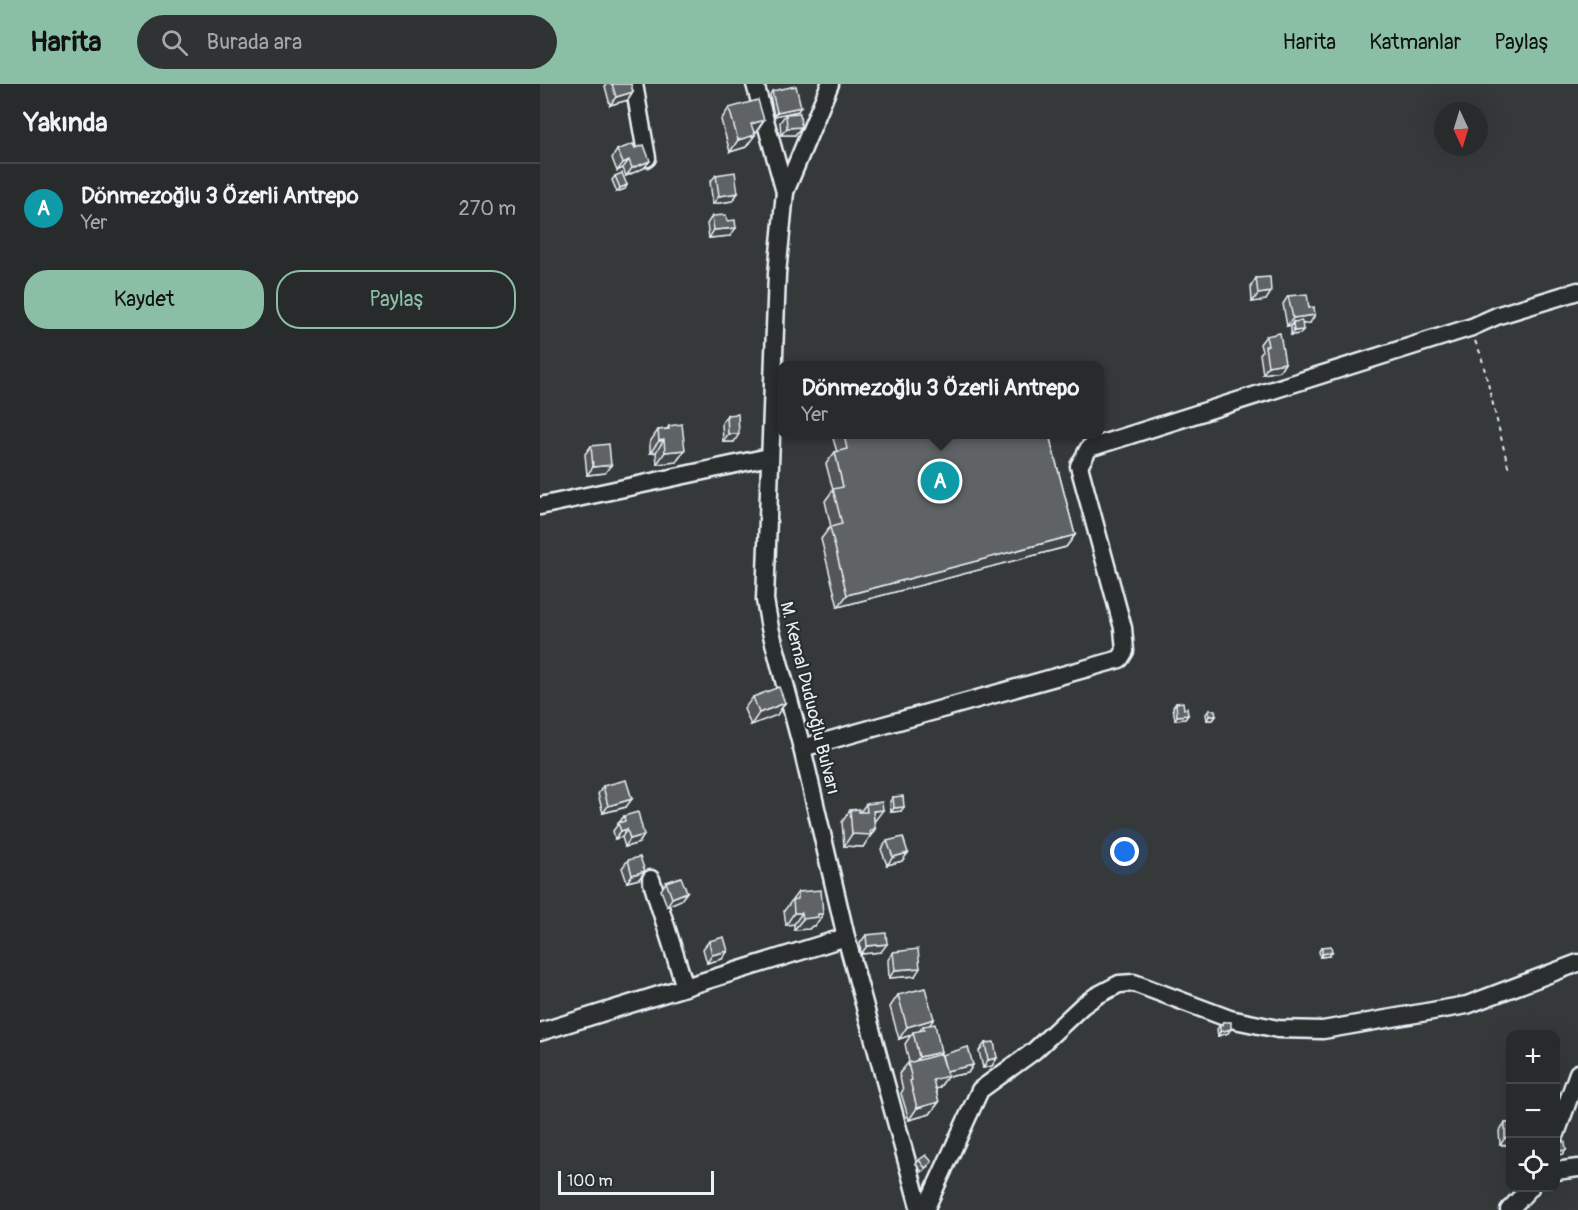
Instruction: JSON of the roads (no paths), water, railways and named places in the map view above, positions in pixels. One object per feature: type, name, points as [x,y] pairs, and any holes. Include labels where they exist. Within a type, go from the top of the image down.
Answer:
[{"type":"street","points":[[633,84],[647,158]]},
{"type":"street","points":[[755,84],[785,192]]},
{"type":"street","name":"M. Kemal Duduoğlu Bulvarı","points":[[830,84],[785,192],[777,274],[765,600],[846,937],[922,1210]]},
{"type":"street","points":[[802,748],[1120,659],[1125,651],[1123,628],[1079,466],[1089,447],[1472,327],[1499,315],[1578,291]]},
{"type":"street","points":[[540,506],[769,457]]},
{"type":"street","points":[[651,879],[685,987]]},
{"type":"street","points":[[540,1032],[846,937]]},
{"type":"street","points":[[922,1210],[980,1090],[1034,1051],[1082,1006],[1119,984],[1134,983],[1230,1019],[1278,1029],[1323,1030],[1467,1005],[1576,966]]},
{"type":"street","points":[[1560,1123],[1578,1073]]},
{"type":"street","points":[[1560,1170],[1578,1168]]},
{"type":"street","points":[[1509,1210],[1526,1192]]},
{"type":"place","name":"Dönmezoğlu 3 Özerli Antrepo","points":[[940,481]]}]
